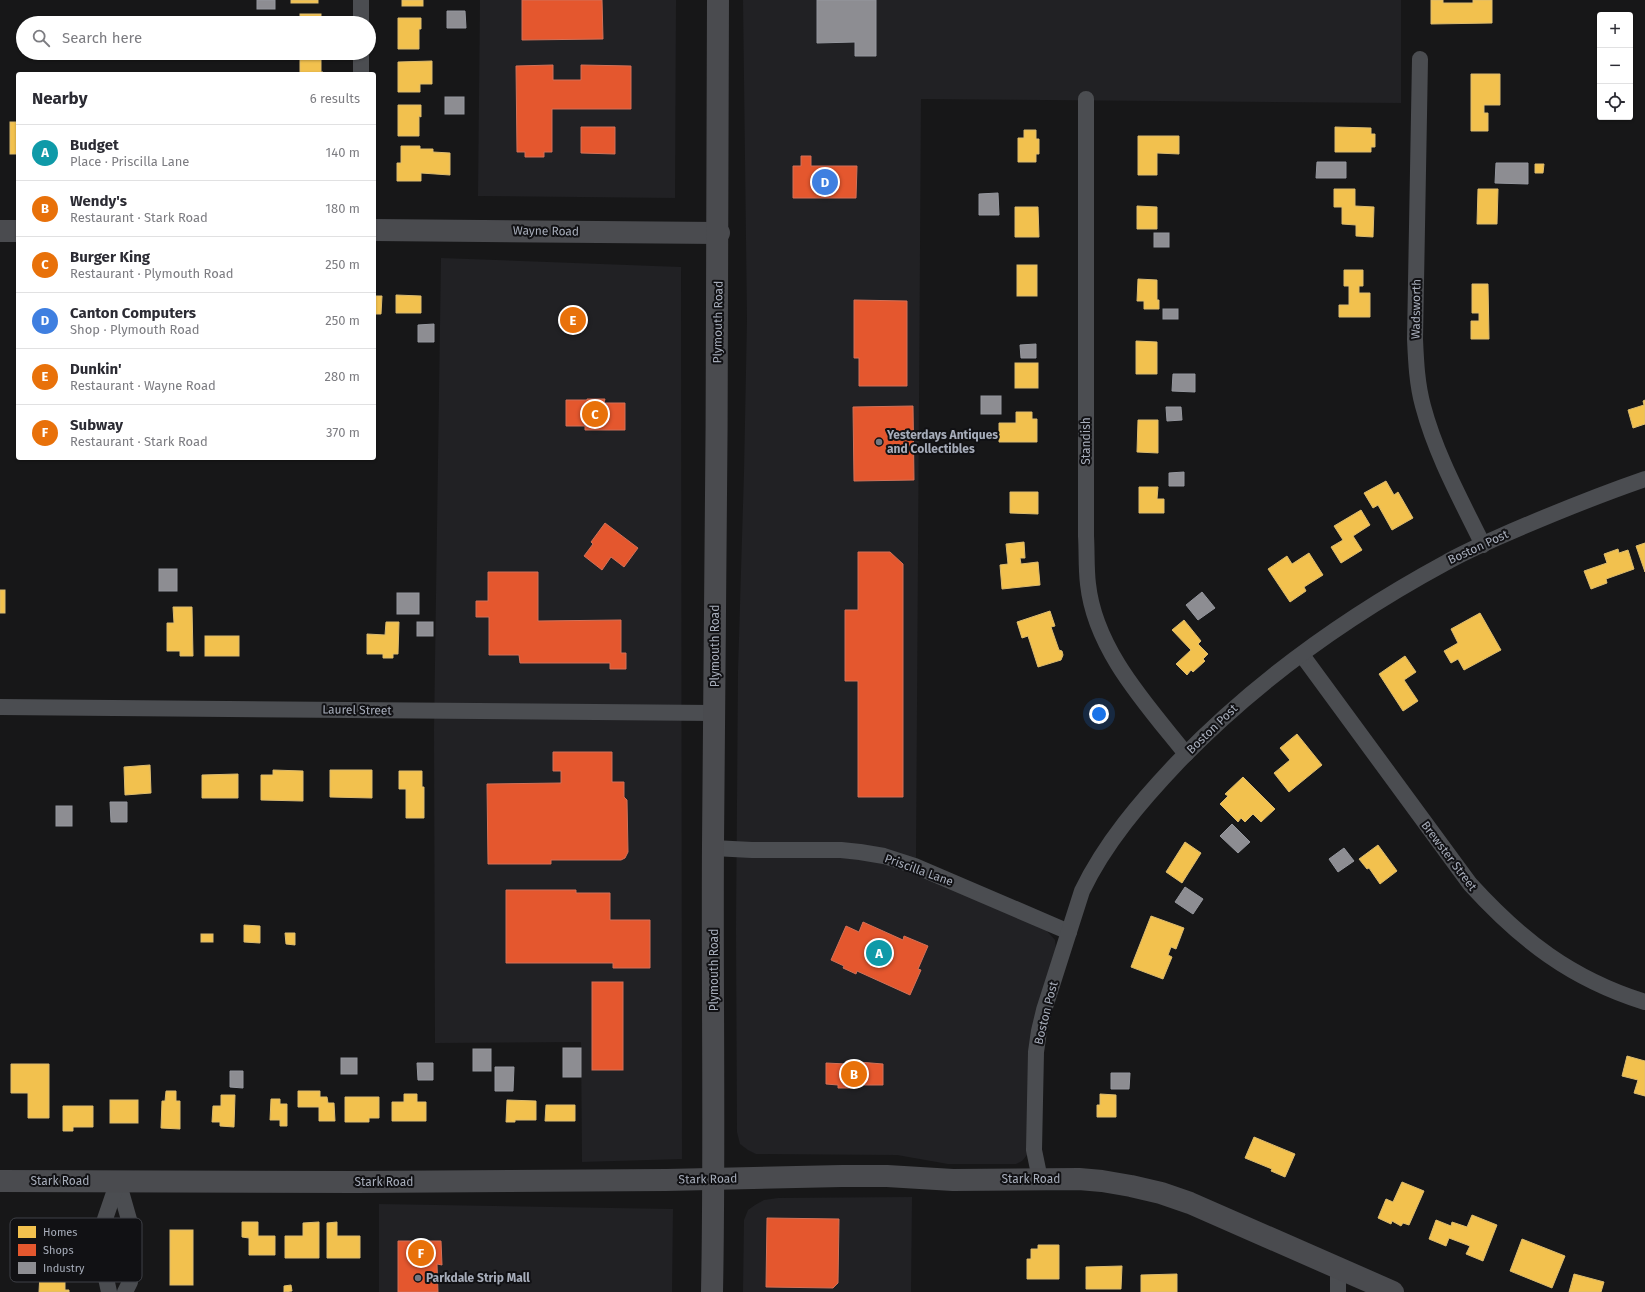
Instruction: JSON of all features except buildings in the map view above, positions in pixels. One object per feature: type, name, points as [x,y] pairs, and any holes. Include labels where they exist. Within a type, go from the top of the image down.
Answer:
[{"type":"main road","name":"Plymouth Road","points":[[712,1292],[714,1178],[713,848],[719,233],[718,0]]},
{"type":"main road","name":"Wayne Road","points":[[376,230],[719,233]]},
{"type":"main road","points":[[0,231],[16,231]]},
{"type":"main road","name":"Stark Road","points":[[0,1181],[357,1182],[666,1180],[842,1176],[887,1176],[953,1180],[1102,1181],[1161,1193],[1190,1203],[1393,1292]]},
{"type":"street","points":[[361,0],[361,16]]},
{"type":"street","points":[[361,60],[361,72]]},
{"type":"street","name":"Wadsworth","points":[[1420,60],[1415,339],[1417,376],[1423,406],[1434,441],[1483,545]]},
{"type":"street","name":"Standish","points":[[1086,99],[1086,536],[1088,585],[1098,624],[1115,661],[1134,689],[1186,754]]},
{"type":"street","name":"Boston Post","points":[[1040,1180],[1034,1150],[1036,1052],[1044,1010],[1082,891],[1124,824],[1156,785],[1200,738],[1247,696],[1350,620],[1448,561],[1521,527],[1645,479]]},
{"type":"street","name":"Brewster Street","points":[[1302,655],[1470,884],[1498,915],[1557,962],[1589,980],[1616,992],[1645,1002]]},
{"type":"street","name":"Laurel Street","points":[[0,707],[714,713]]},
{"type":"street","name":"Priscilla Lane","points":[[713,848],[841,850],[884,856],[914,866],[1069,932]]},
{"type":"street","points":[[105,1218],[118,1181]]},
{"type":"street","points":[[118,1181],[129,1218]]},
{"type":"street","points":[[1338,1268],[1338,1292]]},
{"type":"street","points":[[107,1282],[109,1292]]},
{"type":"street","points":[[125,1292],[130,1282]]},
{"type":"shaded area","points":[[480,0],[676,0],[675,198],[478,196]]},
{"type":"shaded area","points":[[743,0],[1401,0],[1401,103],[921,99],[916,858],[1046,930],[1055,940],[1056,949],[1027,1155],[1022,1161],[1016,1164],[948,1164],[897,1155],[756,1154],[740,1144],[737,1132],[736,929],[738,671],[747,319]]},
{"type":"shaded area","points":[[441,258],[681,267],[682,1159],[582,1162],[581,1042],[435,1043],[434,730]]},
{"type":"shaded area","points":[[912,1197],[911,1292],[743,1292],[744,1220],[748,1210],[755,1205],[764,1200],[778,1198]]},
{"type":"shaded area","points":[[379,1204],[673,1209],[672,1292],[379,1292]]},
{"type":"place","name":"Canton Computers","points":[[825,182]]},
{"type":"place","name":"Dunkin'","points":[[573,320]]},
{"type":"place","name":"Burger King","points":[[595,414]]},
{"type":"place","name":"Yesterdays Antiques and Collectibles","points":[[879,442]]},
{"type":"place","name":"Budget","points":[[879,953]]},
{"type":"place","name":"Wendy's","points":[[854,1074]]},
{"type":"place","name":"Subway","points":[[421,1253]]},
{"type":"place","name":"Parkdale Strip Mall","points":[[418,1278]]}]
